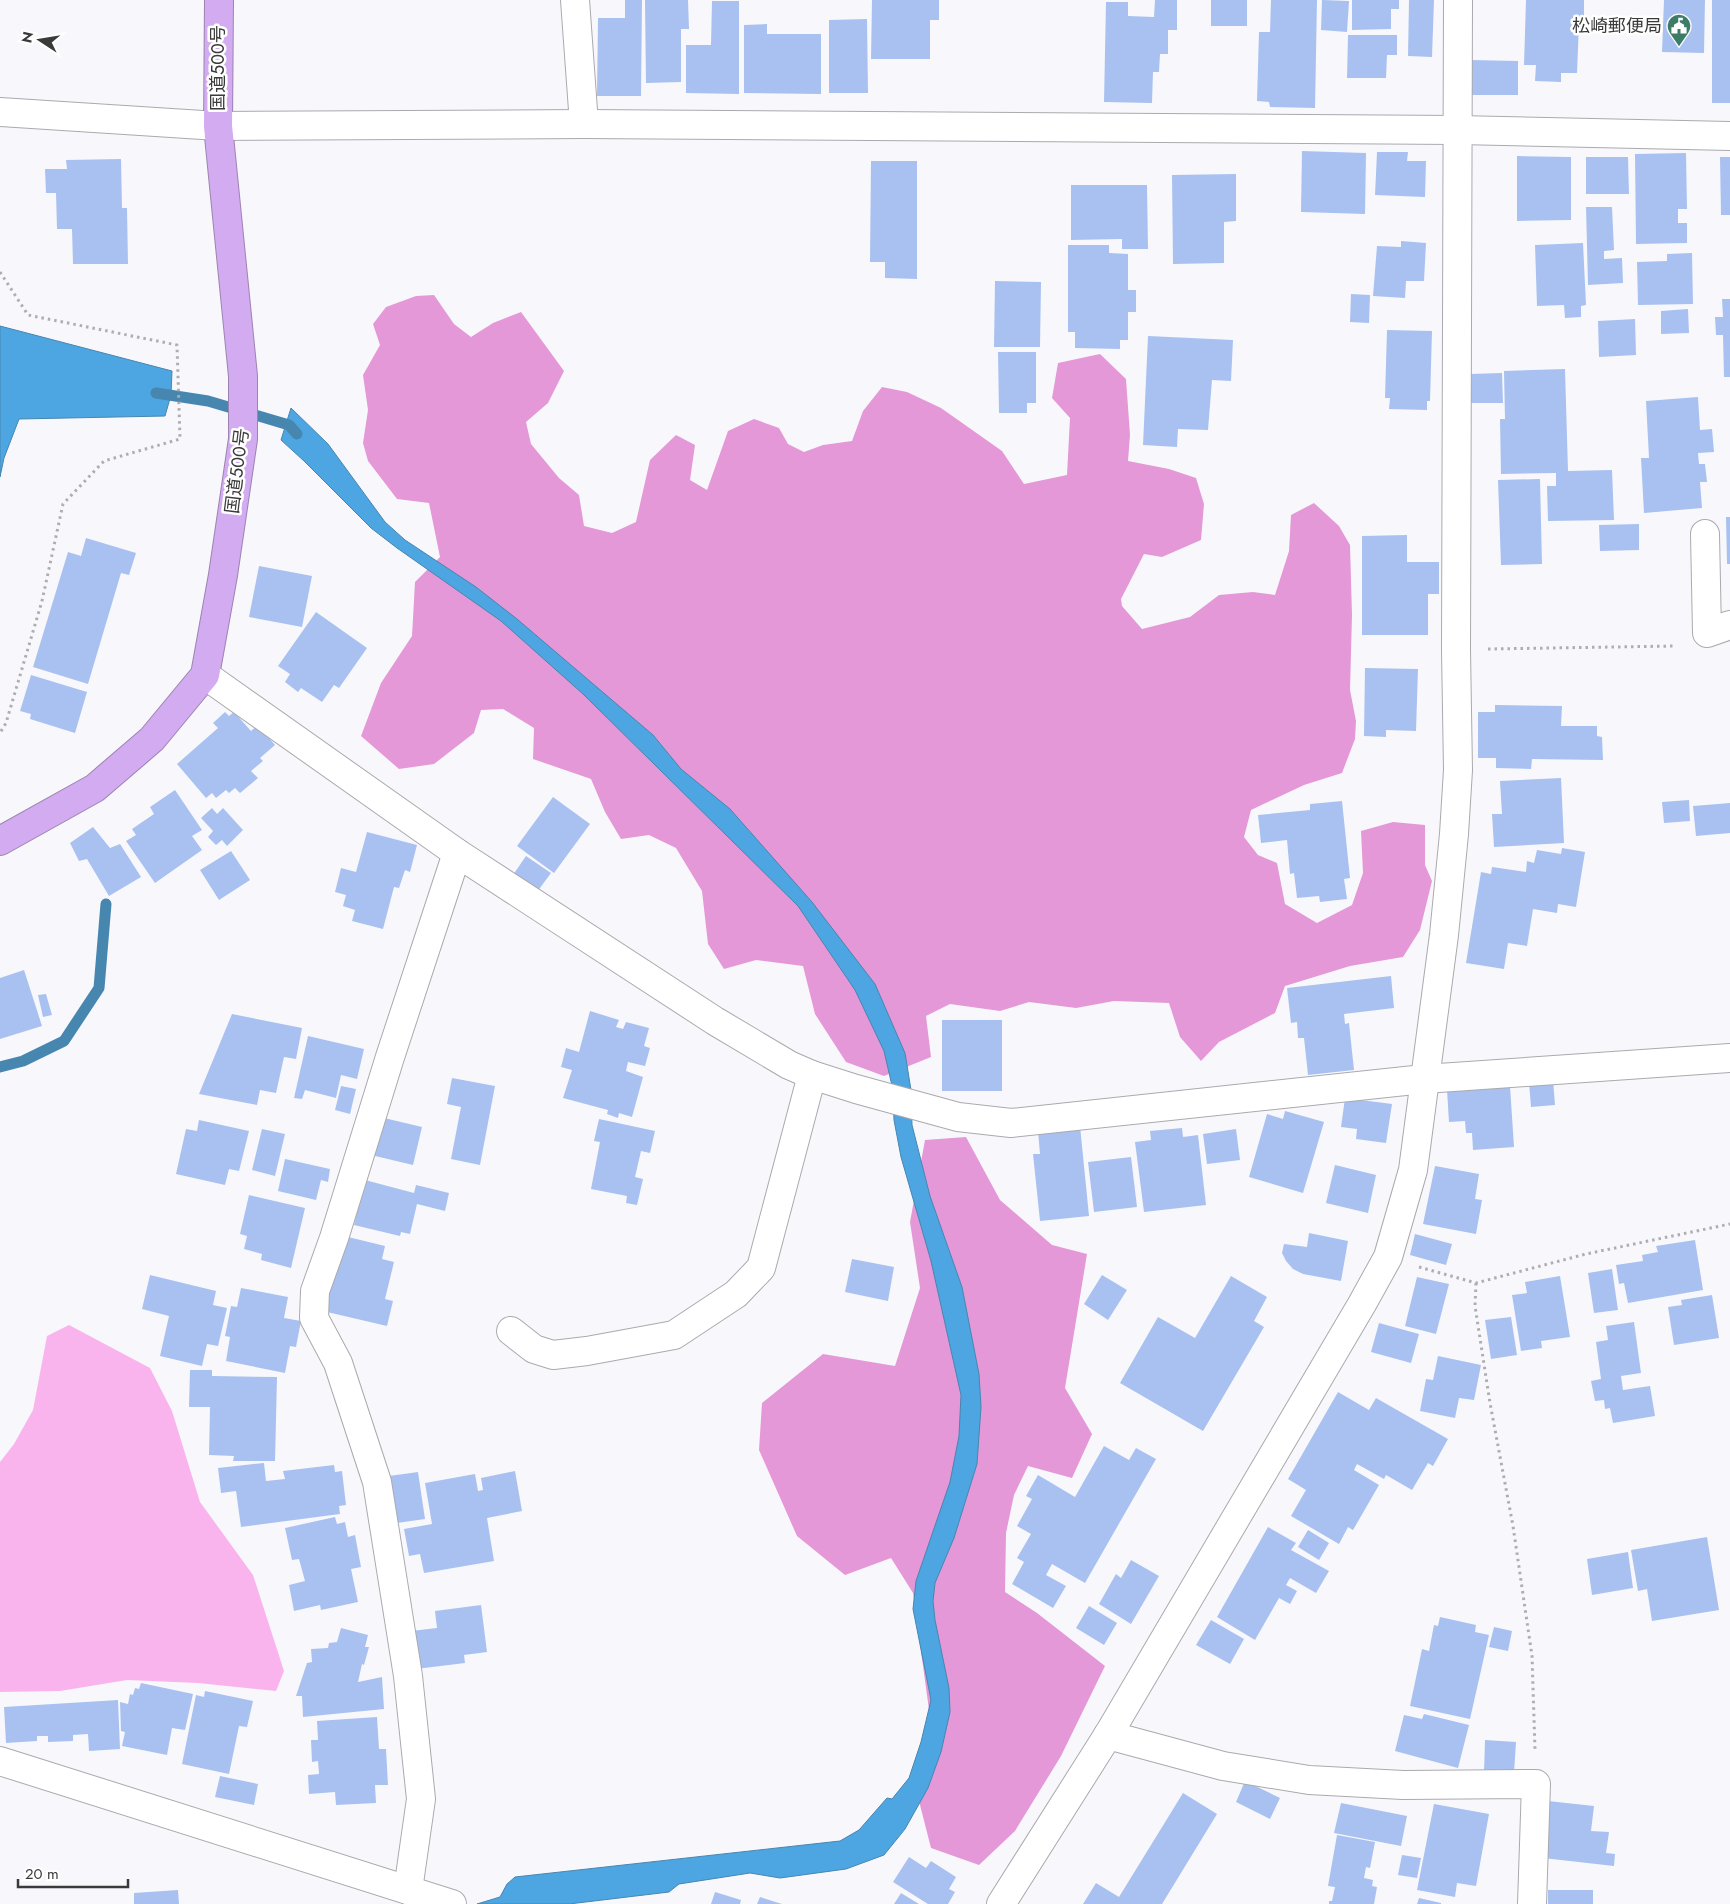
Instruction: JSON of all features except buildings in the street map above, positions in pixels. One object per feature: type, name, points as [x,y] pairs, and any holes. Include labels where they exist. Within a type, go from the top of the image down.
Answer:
[{"type":"highway","name":"国道500号","points":[[0,841],[95,788],[152,739],[205,674],[223,575],[243,439],[242,376],[218,126],[219,0]]},
{"type":"street","points":[[575,0],[584,124]]},
{"type":"street","points":[[1001,1904],[1108,1734],[1362,1304],[1388,1257],[1413,1170],[1444,935],[1458,770],[1456,650],[1458,0]]},
{"type":"street","points":[[0,112],[218,126],[584,124],[1458,130],[1730,136]]},
{"type":"street","points":[[1705,534],[1704,565],[1718,629]]},
{"type":"street","points":[[205,674],[457,853],[715,1021],[789,1065],[812,1075],[856,1089],[958,1117],[1010,1123],[1424,1079],[1730,1058]]},
{"type":"street","points":[[408,1890],[421,1799],[408,1676],[377,1482],[338,1364],[314,1318],[315,1291],[334,1238],[390,1057],[457,853]]},
{"type":"street","points":[[511,1331],[534,1349],[553,1355],[587,1351],[674,1335],[736,1294],[761,1268],[812,1075]]},
{"type":"street","points":[[1108,1734],[1223,1766],[1309,1780],[1403,1784],[1536,1784],[1532,1904]]},
{"type":"street","points":[[0,1761],[452,1904]]},
{"type":"path","points":[[0,272],[28,315],[177,345],[180,439],[104,461],[63,504],[42,601],[6,724],[0,733]]},
{"type":"path","points":[[1456,650],[1677,646],[1718,629]]},
{"type":"path","points":[[1388,1257],[1476,1283],[1586,1254],[1730,1224]]},
{"type":"path","points":[[1476,1283],[1475,1306],[1490,1403],[1513,1526],[1532,1656],[1536,1784]]},
{"type":"shaded area","points":[[434,295],[454,324],[471,337],[493,323],[521,312],[564,371],[548,403],[526,422],[531,444],[559,478],[579,495],[584,526],[612,533],[636,522],[650,460],[676,435],[695,445],[690,480],[707,490],[728,431],[754,419],[779,428],[788,444],[804,452],[823,445],[852,441],[863,411],[882,387],[907,392],[941,408],[1002,451],[1024,484],[1067,475],[1070,418],[1052,398],[1058,363],[1100,354],[1126,379],[1130,435],[1128,461],[1169,469],[1196,478],[1204,504],[1201,540],[1162,557],[1144,554],[1121,599],[1122,606],[1142,629],[1190,617],[1219,595],[1253,592],[1275,595],[1289,551],[1291,515],[1314,503],[1339,526],[1350,545],[1352,615],[1350,690],[1356,721],[1355,739],[1342,773],[1304,785],[1251,810],[1244,837],[1258,855],[1277,863],[1285,904],[1317,923],[1352,905],[1363,873],[1361,831],[1393,822],[1425,825],[1425,865],[1432,881],[1420,930],[1403,957],[1350,966],[1285,986],[1275,1013],[1219,1042],[1201,1061],[1180,1037],[1169,1003],[1114,1001],[1076,1008],[1029,1002],[1000,1011],[950,1004],[926,1016],[931,1057],[884,1076],[846,1062],[815,1014],[803,966],[756,960],[724,969],[708,944],[702,891],[676,848],[649,835],[621,839],[605,812],[591,779],[533,759],[534,728],[503,709],[481,710],[474,733],[434,764],[399,769],[361,736],[381,683],[412,636],[415,582],[440,557],[429,503],[397,499],[368,461],[363,443],[368,410],[363,375],[380,345],[373,324],[386,307],[416,296]]},
{"type":"shaded area","points":[[966,1137],[1000,1200],[1052,1245],[1087,1254],[1065,1388],[1092,1434],[1072,1478],[1028,1466],[1014,1495],[1006,1533],[1005,1592],[1037,1613],[1105,1666],[1061,1756],[1015,1831],[979,1865],[931,1848],[919,1801],[933,1739],[913,1593],[891,1558],[845,1575],[797,1536],[759,1450],[762,1403],[823,1354],[895,1366],[920,1288],[910,1222],[925,1140]]},
{"type":"shaded area","points":[[69,1325],[150,1368],[172,1411],[200,1502],[253,1575],[284,1671],[276,1691],[198,1683],[127,1680],[60,1691],[0,1692],[0,1462],[14,1444],[33,1410],[47,1336]]},
{"type":"water","points":[[0,326],[172,371],[171,395],[165,416],[19,419],[4,458],[0,477]]},
{"type":"water","points":[[291,408],[328,444],[385,522],[405,540],[476,587],[517,619],[653,735],[681,769],[730,809],[812,902],[875,984],[905,1053],[911,1090],[912,1125],[930,1196],[962,1287],[979,1374],[981,1407],[977,1464],[954,1538],[935,1583],[933,1601],[949,1688],[950,1712],[941,1752],[928,1788],[905,1829],[884,1855],[846,1869],[780,1878],[750,1873],[679,1884],[669,1892],[569,1904],[477,1904],[500,1897],[507,1884],[515,1877],[840,1841],[859,1830],[887,1798],[892,1799],[909,1778],[921,1742],[931,1700],[913,1609],[916,1581],[950,1482],[959,1436],[961,1395],[931,1261],[901,1157],[894,1120],[893,1090],[884,1051],[855,990],[798,906],[583,694],[501,621],[371,528],[281,440]]},
{"type":"waterway","points":[[156,393],[208,401],[289,425],[297,434]]},
{"type":"waterway","points":[[0,1067],[23,1061],[64,1041],[99,988],[106,904]]},
{"type":"place","name":"松崎郵便局","points":[[1679,47]]}]
